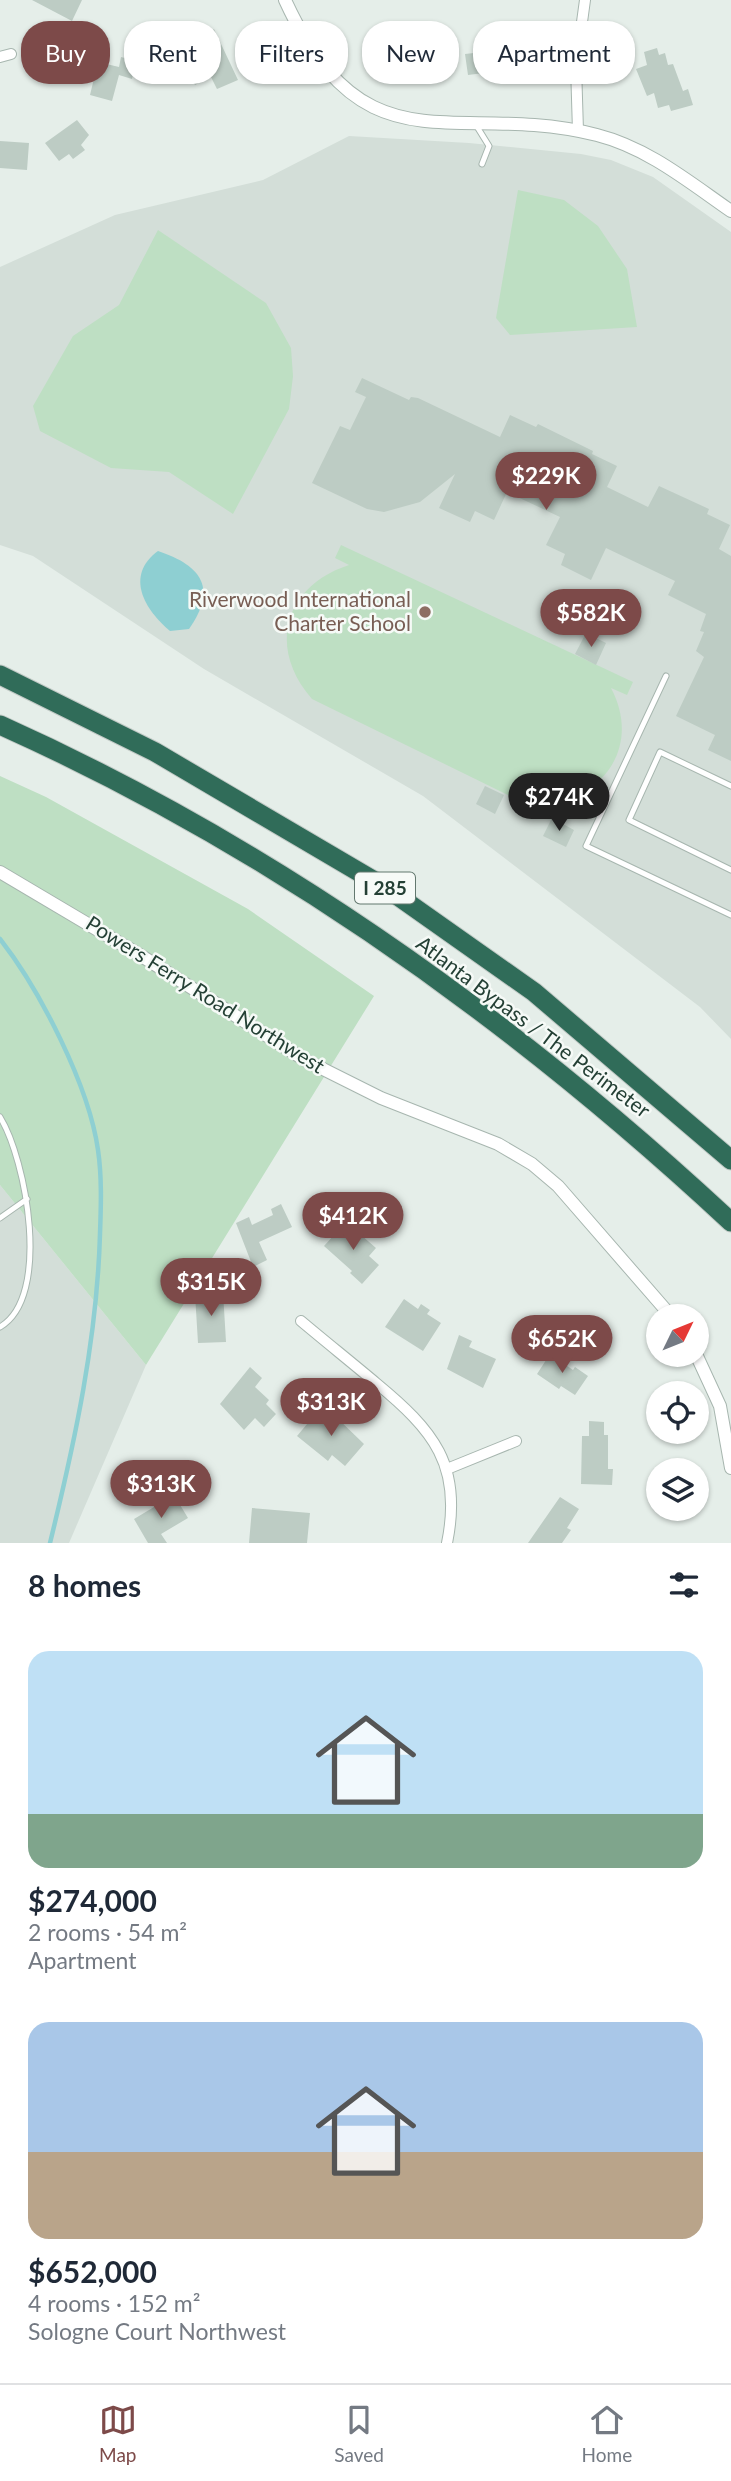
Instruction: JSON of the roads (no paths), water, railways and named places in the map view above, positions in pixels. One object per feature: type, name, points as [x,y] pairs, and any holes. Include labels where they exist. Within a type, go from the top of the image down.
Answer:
[{"type":"highway","name":"Atlanta Bypass / The Perimeter","points":[[0,675],[155,751],[388,890],[534,992],[731,1160]]},
{"type":"highway","name":"Atlanta Bypass / The Perimeter","points":[[0,725],[158,804],[233,847],[414,963],[513,1035],[644,1141],[731,1222]]},
{"type":"street","points":[[285,0],[316,59],[334,80],[357,98],[399,117],[578,131],[635,148],[731,211]]},
{"type":"street","points":[[578,131],[576,66],[584,0]]},
{"type":"street","name":"Powers Ferry Road Northwest","points":[[0,872],[140,955],[305,1060],[381,1098],[498,1144],[532,1164],[567,1195],[661,1304]]},
{"type":"street","points":[[301,1321],[413,1414],[436,1442],[447,1469],[452,1516],[447,1543]]},
{"type":"street","points":[[702,1367],[720,1406],[731,1468]]},
{"type":"street","points":[[447,1469],[516,1441]]},
{"type":"lane","points":[[476,125],[489,146],[482,164]]},
{"type":"lane","points":[[666,676],[586,846],[731,915]]},
{"type":"lane","points":[[731,786],[660,752],[629,820],[731,870]]},
{"type":"lane","points":[[0,1117],[9,1131],[27,1199],[30,1243],[23,1294],[16,1311],[0,1327]]},
{"type":"lane","points":[[0,1218],[27,1199]]},
{"type":"water","points":[[158,551],[186,564],[201,581],[202,602],[189,629],[170,631],[146,603],[140,582],[142,571]]},
{"type":"waterway","points":[[0,939],[31,984],[74,1069],[93,1125],[100,1171],[98,1273],[89,1351],[76,1428],[50,1543]]},
{"type":"place","name":"Riverwood International Charter School","points":[[425,612]]}]
